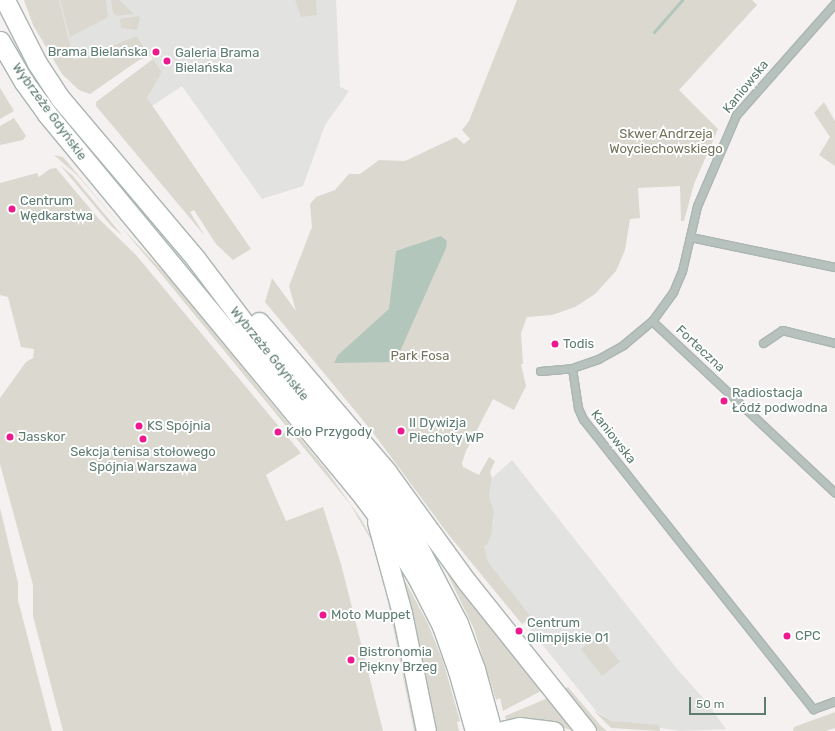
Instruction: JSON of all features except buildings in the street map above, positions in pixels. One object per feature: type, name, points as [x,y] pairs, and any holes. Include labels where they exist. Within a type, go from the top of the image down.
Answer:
[{"type":"main road","name":"Wybrzeże Gdyńskie","points":[[5,0],[37,63],[60,98],[196,259],[248,328],[366,473],[414,539],[458,622],[478,720]]},
{"type":"main road","name":"Wybrzeże Gdyńskie","points":[[0,41],[24,82],[65,137],[373,509],[408,562],[432,606],[449,644],[478,720],[492,731]]},
{"type":"main road","points":[[196,259],[241,302],[387,472],[467,582],[586,731]]},
{"type":"main road","points":[[373,509],[402,613],[426,731]]},
{"type":"main road","points":[[502,731],[519,728],[554,731]]},
{"type":"street","name":"Kaniowska","points":[[835,3],[736,115],[699,201],[679,279],[652,321],[612,352],[572,368],[578,408],[583,419],[813,709],[835,701]]},
{"type":"street","points":[[690,237],[835,267]]},
{"type":"street","name":"Forteczna","points":[[652,321],[835,493]]},
{"type":"street","points":[[763,343],[782,330],[835,343]]},
{"type":"street","points":[[540,371],[572,368]]},
{"type":"shaded area","points":[[59,0],[336,0],[340,87],[349,91],[325,125],[303,186],[262,199],[182,86],[152,106],[147,98],[162,72],[137,36],[74,60]]},
{"type":"shaded area","points":[[441,236],[447,241],[446,248],[397,358],[392,362],[334,363],[338,355],[389,309],[396,251]]},
{"type":"shaded area","points":[[512,460],[678,670],[704,699],[726,729],[681,731],[612,721],[596,711],[465,549],[487,545],[494,522],[489,496],[492,478]]},
{"type":"green space","points":[[24,0],[59,0],[74,60],[137,36],[150,56],[139,60],[90,94],[79,90],[62,74],[33,25]]},
{"type":"green space","points":[[60,0],[106,0],[108,17],[70,37]]},
{"type":"green space","points":[[111,0],[119,0],[134,14],[117,16],[113,13]]},
{"type":"green space","points":[[295,0],[316,0],[317,15],[301,17]]},
{"type":"green space","name":"Park Fosa","points":[[517,0],[752,0],[757,5],[679,90],[718,129],[694,184],[684,221],[681,221],[680,186],[638,188],[640,218],[630,219],[625,250],[616,271],[595,294],[575,307],[552,315],[527,317],[521,333],[523,364],[521,364],[526,386],[514,410],[493,399],[466,451],[462,463],[463,467],[479,475],[489,457],[495,461],[490,472],[492,478],[489,496],[494,512],[492,532],[487,545],[484,546],[488,562],[531,617],[522,624],[448,534],[371,430],[265,302],[272,278],[296,311],[289,286],[312,227],[310,204],[316,197],[335,190],[349,174],[360,174],[379,160],[405,161],[456,137],[464,144],[470,139],[462,130],[469,121]]},
{"type":"green space","points":[[139,16],[140,18],[137,30],[121,28],[120,19]]},
{"type":"green space","points":[[153,59],[162,72],[147,98],[251,249],[233,260],[216,244],[194,210],[190,212],[205,236],[96,106],[96,102]]},
{"type":"green space","points":[[0,88],[14,111],[0,119]]},
{"type":"green space","points":[[824,102],[835,121],[835,166],[819,155],[830,137],[814,113]]},
{"type":"green space","points":[[14,118],[26,136],[23,140],[0,145],[0,126]]},
{"type":"green space","points":[[54,155],[63,157],[123,229],[170,279],[327,471],[361,519],[378,550],[422,731],[414,731],[382,572],[374,545],[350,504],[157,269],[77,175]]},
{"type":"green space","points":[[60,165],[72,175],[122,235],[112,227]]},
{"type":"green space","name":"KS Spójnia","points":[[56,168],[98,218],[136,255],[301,453],[266,475],[286,521],[323,507],[341,564],[383,731],[63,731],[33,616],[33,585],[0,464],[0,398],[26,362],[33,358],[34,349],[21,347],[8,297],[0,295],[0,183],[37,173],[39,177],[50,169]]},
{"type":"green space","points":[[0,508],[18,583],[18,600],[52,731],[0,731]]},
{"type":"green space","points":[[446,571],[541,691],[503,711],[500,698],[496,700],[474,629]]},
{"type":"green space","points":[[402,575],[428,624],[443,661],[460,721],[457,722],[459,731],[435,731],[414,622]]},
{"type":"green space","points":[[599,635],[620,662],[602,676],[581,649]]},
{"type":"green space","points":[[568,687],[607,731],[596,731],[590,727],[559,692]]},
{"type":"green space","points":[[548,698],[571,730],[561,727],[507,725],[505,716]]},
{"type":"green space","points":[[594,711],[612,721],[659,725],[660,731],[611,728]]},
{"type":"green space","points":[[835,712],[835,728],[826,731],[793,731],[794,727]]},
{"type":"waterway","points":[[654,32],[682,0]]},
{"type":"place","name":"Brama Bielańska","points":[[156,52]]},
{"type":"place","name":"Galeria Brama Bielańska","points":[[167,61]]},
{"type":"place","name":"Centrum Wędkarstwa","points":[[12,209]]},
{"type":"place","name":"Todis","points":[[555,344]]},
{"type":"place","name":"Radiostacja Łódź podwodna","points":[[724,401]]},
{"type":"place","name":"KS Spójnia","points":[[139,426]]},
{"type":"place","name":"II Dywizja Piechoty WP","points":[[401,431]]},
{"type":"place","name":"Koło Przygody","points":[[278,432]]},
{"type":"place","name":"Jasskor","points":[[10,437]]},
{"type":"place","name":"Sekcja tenisa stołowego Spójnia Warszawa","points":[[143,439]]},
{"type":"place","name":"Moto Muppet","points":[[323,615]]},
{"type":"place","name":"Centrum Olimpijskie 01","points":[[519,631]]},
{"type":"place","name":"CPC","points":[[787,636]]},
{"type":"place","name":"Bistronomia Piękny Brzeg","points":[[351,660]]},
{"type":"park label","name":"Skwer Andrzeja Woyciechowskiego","points":[[666,142]]}]
